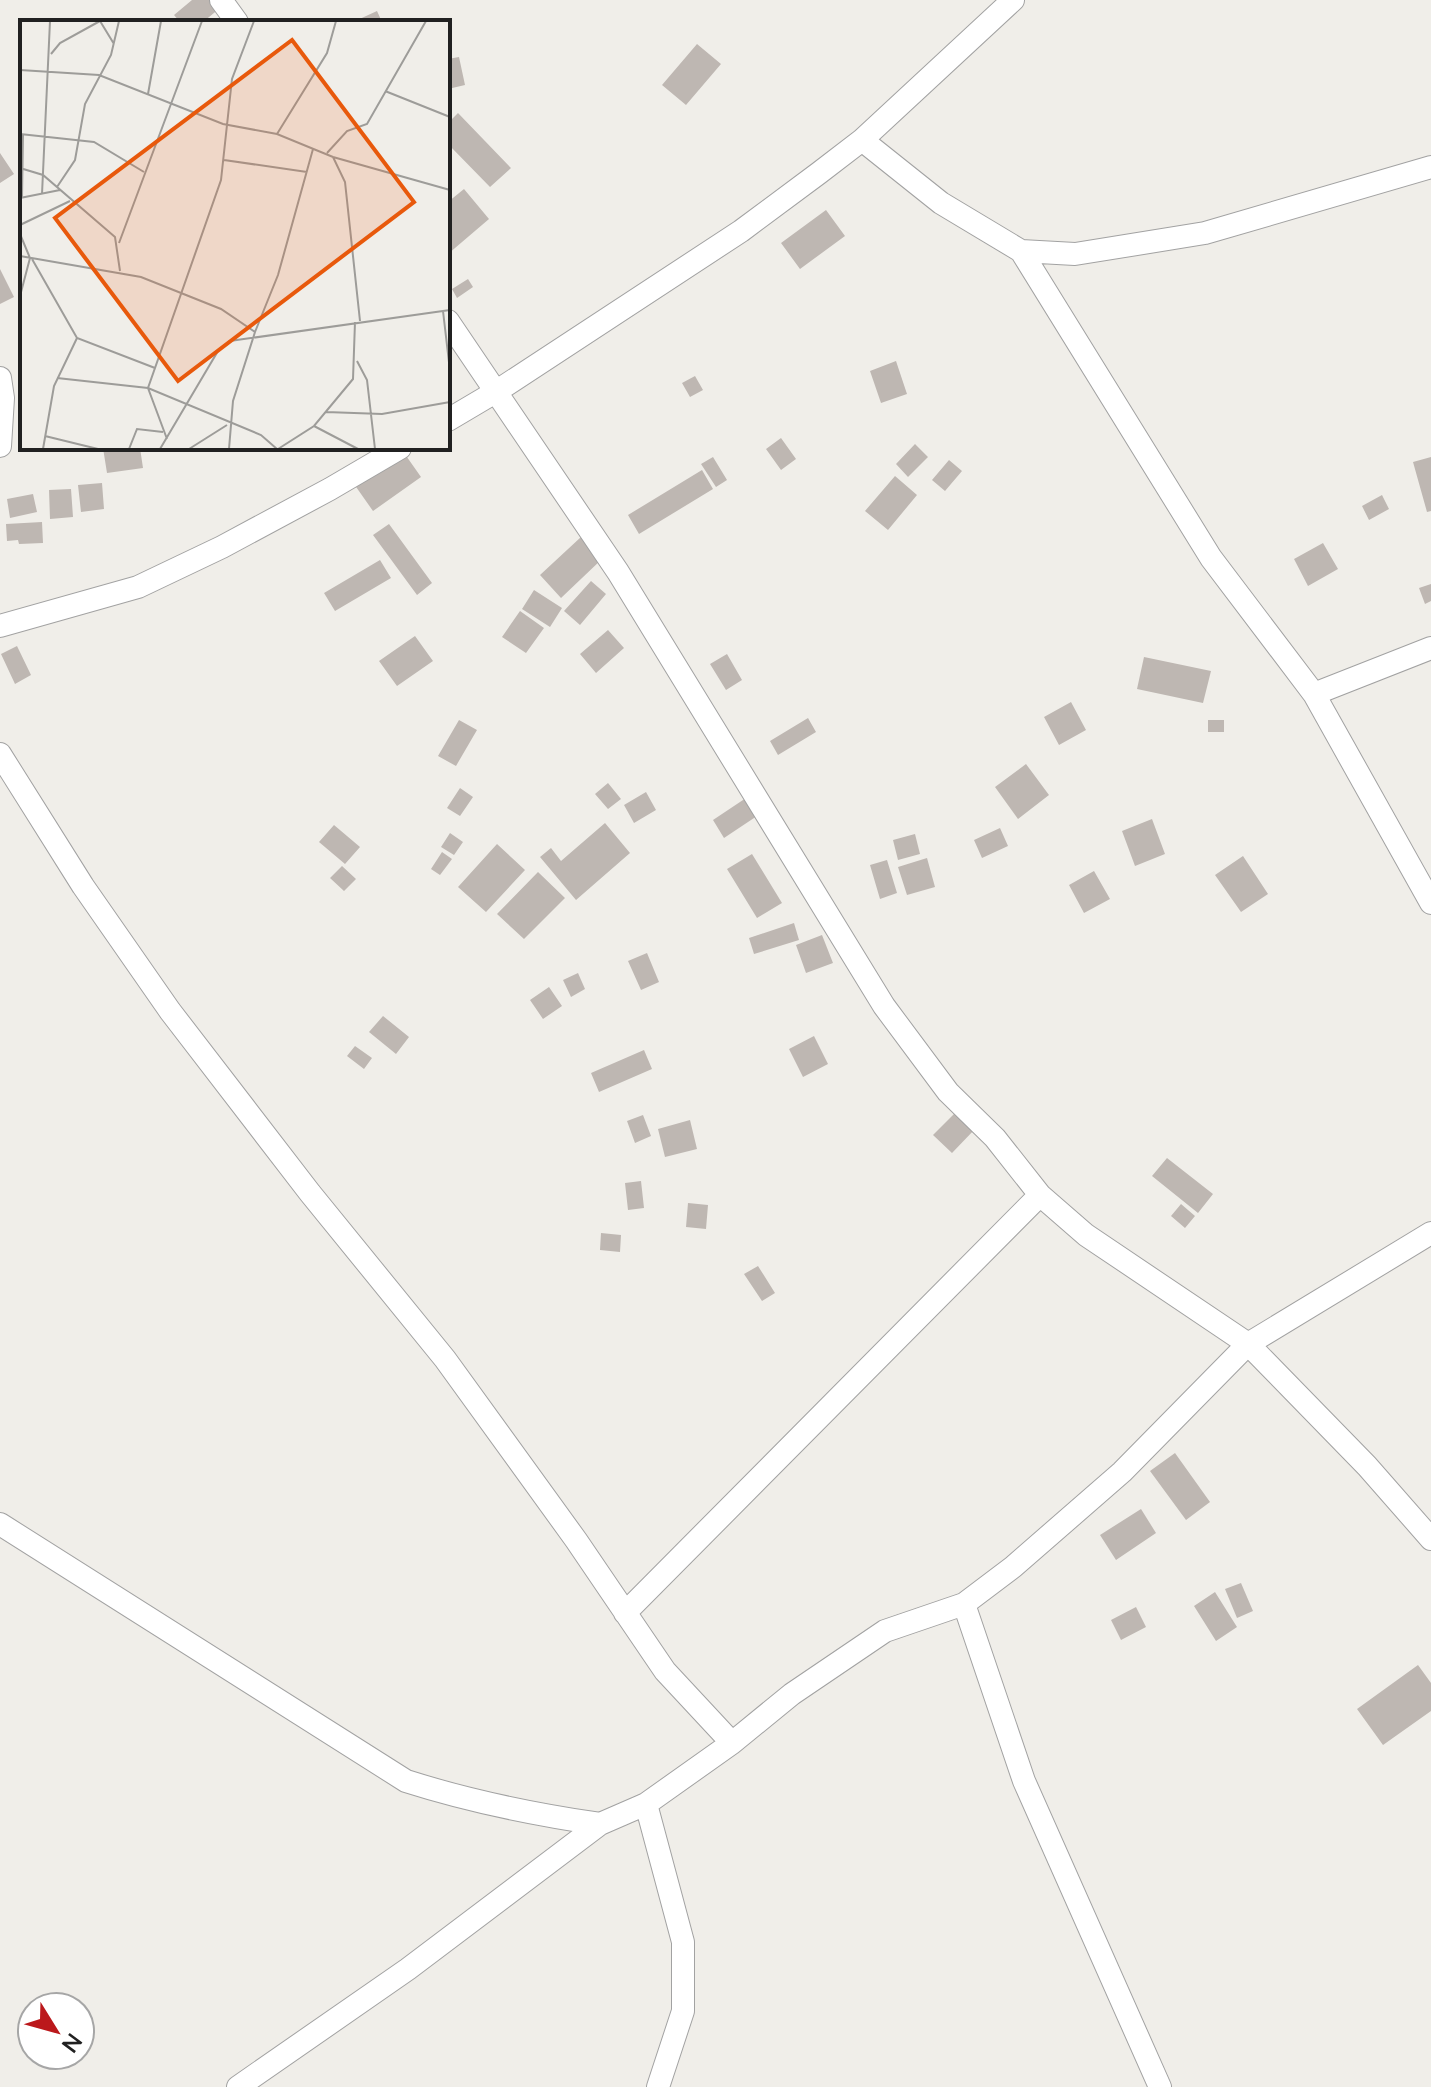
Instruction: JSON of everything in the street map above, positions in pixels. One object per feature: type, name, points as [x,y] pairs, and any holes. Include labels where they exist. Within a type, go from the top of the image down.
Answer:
[{"type":"street","points":[[221,0],[236,20]]},
{"type":"street","points":[[450,419],[741,231],[862,140],[1013,0]]},
{"type":"street","points":[[862,140],[941,203],[1021,251],[1211,558],[1314,694],[1431,903]]},
{"type":"street","points":[[1021,251],[1075,254],[1205,233],[1431,167]]},
{"type":"street","points":[[450,324],[618,572],[884,1006],[948,1092],[995,1138],[1040,1195],[1086,1235],[1248,1344],[1367,1466],[1431,1539]]},
{"type":"street","points":[[0,378],[3,398],[0,446]]},
{"type":"street","points":[[0,626],[138,587],[249,532],[396,450]]},
{"type":"street","points":[[1314,694],[1431,648]]},
{"type":"street","points":[[0,754],[83,886],[170,1011],[310,1193],[445,1359],[665,1671],[732,1743]]},
{"type":"street","points":[[625,1613],[1040,1195]]},
{"type":"street","points":[[238,2087],[408,1969],[600,1824],[646,1804],[732,1743],[792,1694],[885,1631],[964,1604],[1013,1567],[1122,1472],[1248,1344],[1431,1233]]},
{"type":"street","points":[[0,1524],[406,1781],[465,1800],[526,1814],[600,1824]]},
{"type":"street","points":[[964,1604],[1024,1781],[1160,2087]]},
{"type":"street","points":[[646,1804],[683,1942],[683,2011],[658,2087]]},
{"type":"building","points":[[192,0],[214,0],[220,8],[205,20],[178,20],[174,15]]},
{"type":"building","points":[[377,11],[381,20],[357,20]]},
{"type":"building","points":[[697,44],[721,64],[686,105],[662,85]]},
{"type":"building","points":[[459,57],[465,85],[450,89],[450,59]]},
{"type":"building","points":[[458,113],[511,168],[490,187],[450,146],[450,121]]},
{"type":"building","points":[[0,153],[14,174],[0,183]]},
{"type":"building","points":[[464,189],[489,219],[450,252],[450,200]]},
{"type":"building","points":[[826,210],[845,236],[800,269],[781,243]]},
{"type":"building","points":[[0,269],[14,297],[0,304]]},
{"type":"building","points":[[468,279],[473,287],[457,298],[452,289]]},
{"type":"building","points":[[896,361],[907,394],[881,403],[870,371]]},
{"type":"building","points":[[695,376],[703,390],[690,397],[682,383]]},
{"type":"building","points":[[781,438],[796,459],[781,470],[766,449]]},
{"type":"building","points":[[915,444],[928,457],[908,477],[896,464]]},
{"type":"building","points":[[103,450],[140,450],[143,468],[107,473]]},
{"type":"building","points":[[402,450],[421,477],[373,511],[354,484]]},
{"type":"building","points":[[713,457],[727,480],[716,487],[701,464]]},
{"type":"building","points":[[1431,457],[1431,511],[1427,512],[1413,462]]},
{"type":"building","points":[[949,460],[962,471],[945,491],[932,480]]},
{"type":"building","points":[[702,470],[713,489],[639,534],[628,515]]},
{"type":"building","points":[[895,476],[917,495],[888,530],[865,511]]},
{"type":"building","points":[[102,483],[104,509],[81,512],[78,485]]},
{"type":"building","points":[[71,489],[73,517],[50,519],[49,490]]},
{"type":"building","points":[[33,494],[37,512],[10,518],[7,499]]},
{"type":"building","points":[[1382,495],[1389,509],[1369,520],[1362,506]]},
{"type":"building","points":[[42,522],[43,543],[7,541],[6,524]]},
{"type":"building","points":[[389,524],[432,583],[417,595],[373,535]]},
{"type":"building","points":[[581,537],[602,559],[561,598],[540,575]]},
{"type":"building","points":[[1323,543],[1338,569],[1308,586],[1294,559]]},
{"type":"building","points":[[380,560],[391,578],[335,611],[324,593]]},
{"type":"building","points":[[591,581],[606,594],[580,625],[564,611]]},
{"type":"building","points":[[1431,584],[1431,601],[1425,604],[1419,588]]},
{"type":"building","points":[[534,590],[562,608],[550,627],[522,609]]},
{"type":"building","points":[[520,611],[544,628],[526,653],[502,637]]},
{"type":"building","points":[[608,630],[624,648],[596,673],[580,654]]},
{"type":"building","points":[[415,636],[433,661],[397,686],[379,661]]},
{"type":"building","points":[[17,646],[31,675],[15,684],[1,654]]},
{"type":"building","points":[[727,654],[742,680],[726,690],[710,664]]},
{"type":"building","points":[[1144,657],[1211,671],[1203,703],[1137,689]]},
{"type":"building","points":[[1071,702],[1086,730],[1059,745],[1044,717]]},
{"type":"building","points":[[808,718],[816,732],[778,755],[770,741]]},
{"type":"building","points":[[459,720],[477,730],[456,766],[438,756]]},
{"type":"building","points":[[1208,720],[1224,720],[1224,732],[1208,732]]},
{"type":"building","points":[[1026,764],[1049,795],[1018,819],[995,787]]},
{"type":"building","points":[[608,783],[621,799],[608,809],[595,794]]},
{"type":"building","points":[[460,788],[473,797],[460,816],[447,808]]},
{"type":"building","points":[[646,792],[656,810],[634,823],[624,805]]},
{"type":"building","points":[[746,798],[757,816],[724,838],[713,820]]},
{"type":"building","points":[[1152,819],[1165,854],[1135,866],[1122,831]]},
{"type":"building","points":[[605,823],[630,853],[576,900],[540,857],[551,848],[561,861]]},
{"type":"building","points":[[334,825],[360,847],[345,864],[319,842]]},
{"type":"building","points":[[1000,828],[1008,846],[982,858],[974,840]]},
{"type":"building","points":[[450,833],[463,842],[454,855],[441,847]]},
{"type":"building","points":[[915,834],[920,854],[898,860],[893,840]]},
{"type":"building","points":[[497,844],[525,870],[486,912],[458,887]]},
{"type":"building","points":[[442,852],[452,859],[440,875],[431,869]]},
{"type":"building","points":[[752,854],[782,903],[757,918],[727,869]]},
{"type":"building","points":[[1243,856],[1268,894],[1241,912],[1215,875]]},
{"type":"building","points":[[927,858],[935,887],[907,895],[898,867]]},
{"type":"building","points":[[887,860],[897,893],[880,899],[870,865]]},
{"type":"building","points":[[342,866],[356,879],[344,891],[330,878]]},
{"type":"building","points":[[1094,871],[1110,899],[1084,913],[1069,885]]},
{"type":"building","points":[[538,872],[565,898],[524,939],[497,914]]},
{"type":"building","points":[[794,923],[799,940],[754,954],[749,938]]},
{"type":"building","points":[[822,935],[833,963],[806,973],[796,945]]},
{"type":"building","points":[[647,953],[659,982],[641,990],[628,961]]},
{"type":"building","points":[[578,973],[585,989],[571,997],[563,980]]},
{"type":"building","points":[[549,987],[562,1006],[543,1019],[530,1000]]},
{"type":"building","points":[[383,1016],[409,1037],[396,1054],[369,1032]]},
{"type":"building","points":[[814,1036],[828,1064],[803,1077],[789,1049]]},
{"type":"building","points":[[355,1046],[372,1058],[364,1069],[347,1056]]},
{"type":"building","points":[[644,1050],[652,1069],[599,1092],[591,1073]]},
{"type":"building","points":[[958,1110],[976,1128],[952,1153],[933,1135]]},
{"type":"building","points":[[643,1115],[651,1136],[635,1143],[627,1121]]},
{"type":"building","points":[[690,1120],[697,1149],[665,1157],[658,1129]]},
{"type":"building","points":[[1167,1158],[1213,1194],[1198,1213],[1152,1176]]},
{"type":"building","points":[[641,1181],[644,1208],[628,1210],[625,1183]]},
{"type":"building","points":[[688,1203],[708,1205],[706,1229],[686,1227]]},
{"type":"building","points":[[1181,1204],[1195,1216],[1185,1228],[1171,1216]]},
{"type":"building","points":[[601,1233],[621,1235],[620,1252],[600,1250]]},
{"type":"building","points":[[758,1266],[775,1293],[762,1301],[744,1274]]},
{"type":"building","points":[[1175,1453],[1210,1502],[1186,1520],[1150,1471]]},
{"type":"building","points":[[1141,1509],[1156,1533],[1116,1560],[1100,1535]]},
{"type":"building","points":[[1241,1583],[1253,1611],[1237,1618],[1225,1589]]},
{"type":"building","points":[[1215,1592],[1237,1627],[1216,1641],[1194,1606]]},
{"type":"building","points":[[1136,1607],[1146,1627],[1121,1640],[1111,1620]]},
{"type":"building","points":[[1418,1665],[1431,1683],[1431,1711],[1383,1745],[1357,1709]]}]
